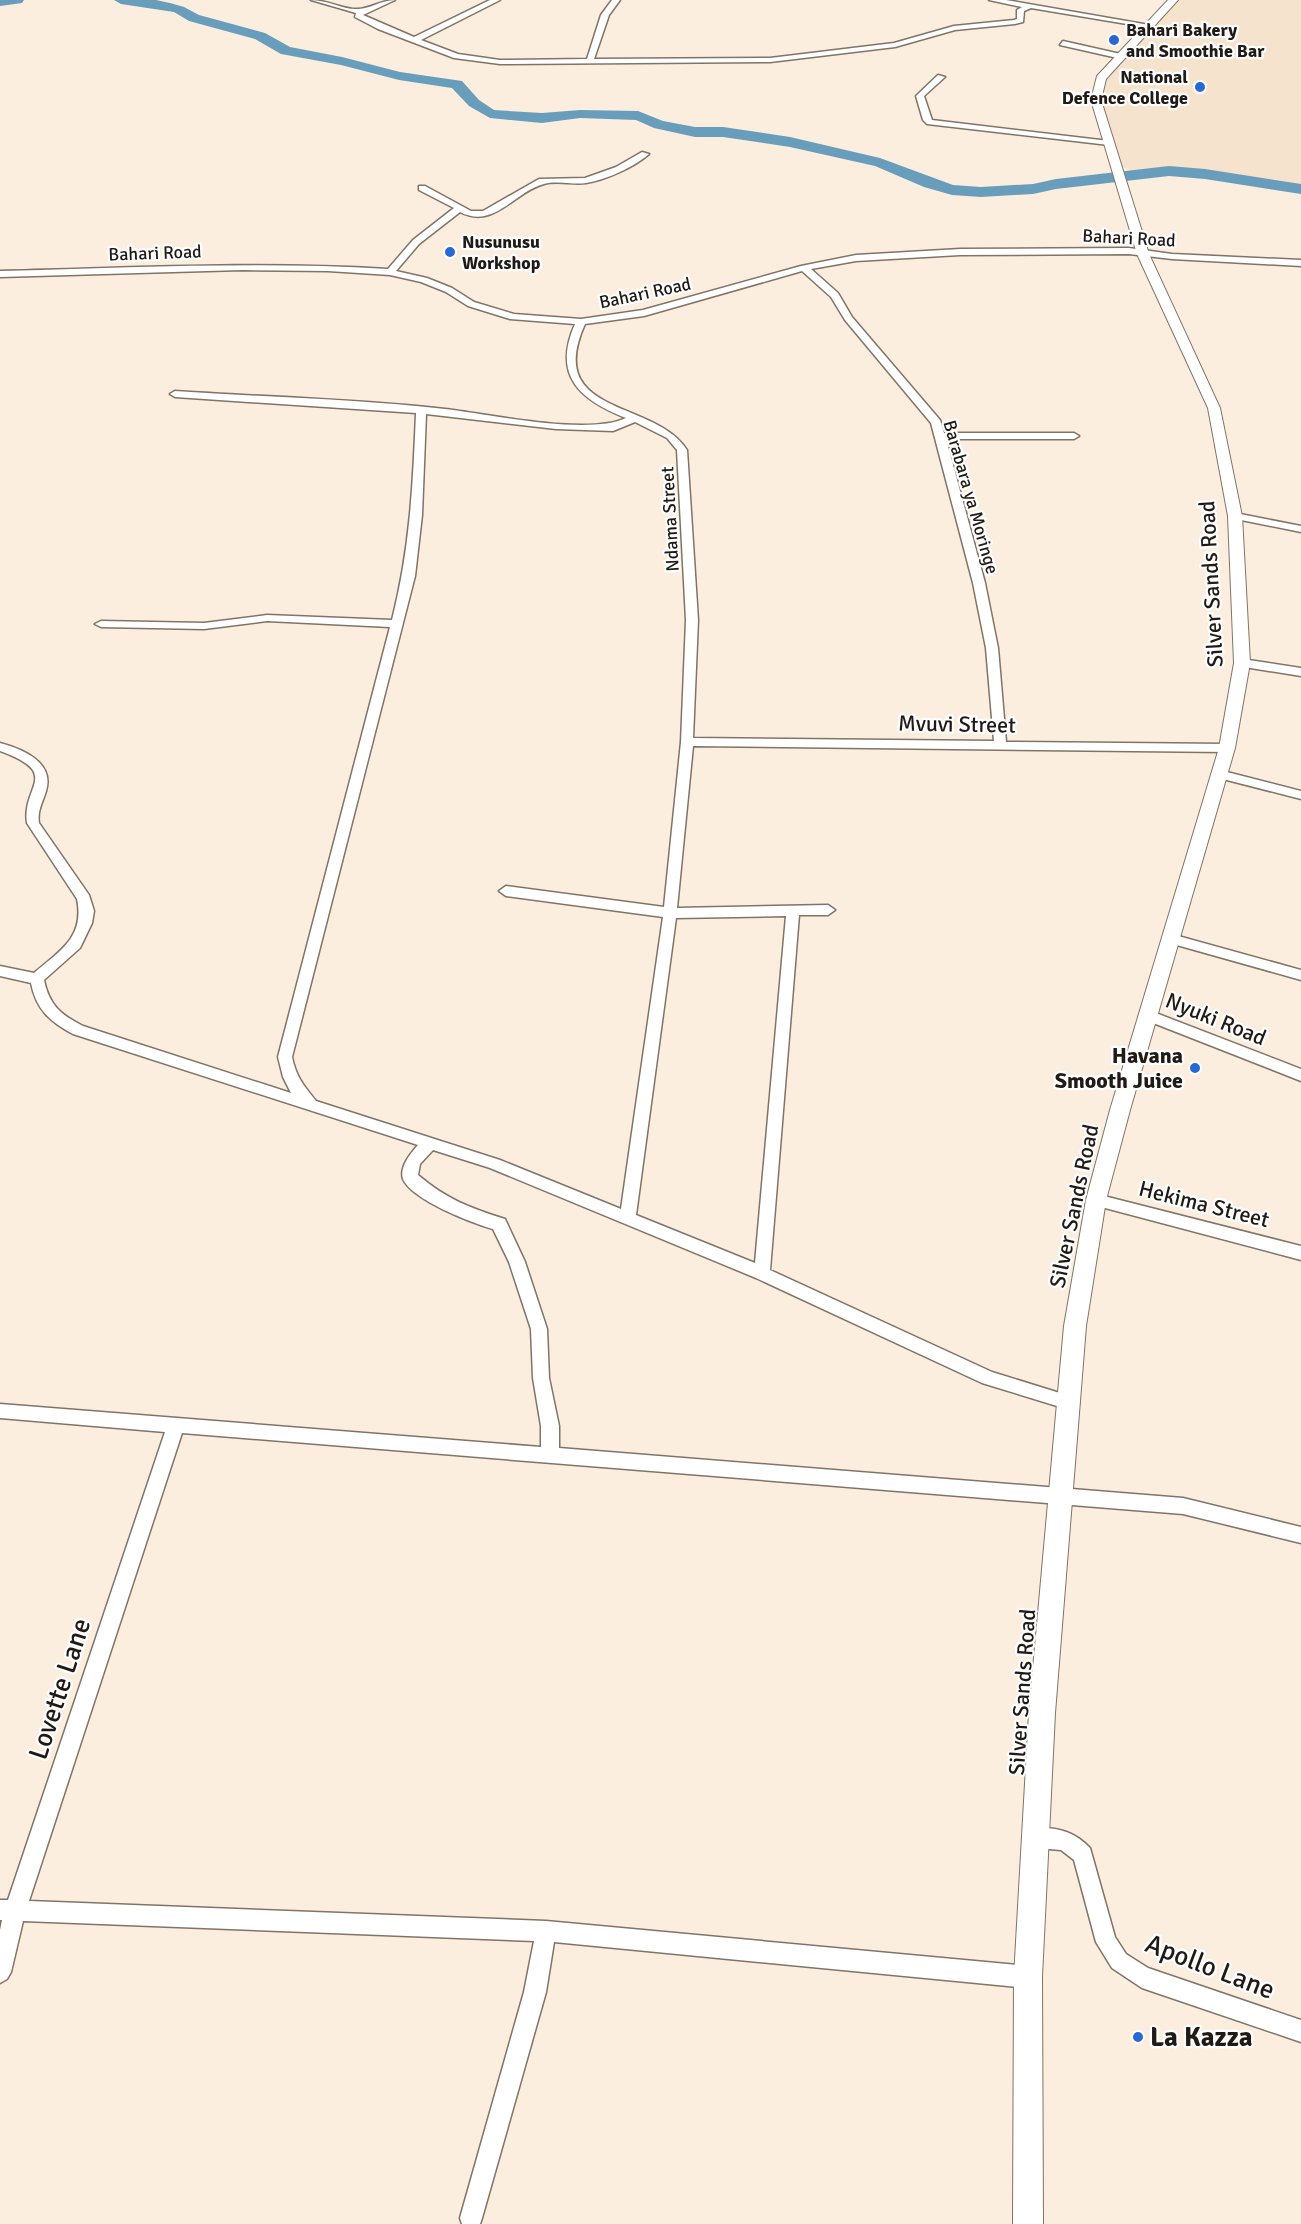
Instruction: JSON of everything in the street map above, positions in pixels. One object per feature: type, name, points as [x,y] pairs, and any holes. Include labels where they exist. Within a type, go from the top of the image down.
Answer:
[{"type":"street","points":[[315,0],[360,12],[392,0]]},
{"type":"street","points":[[416,39],[496,0]]},
{"type":"street","points":[[590,61],[604,15],[616,0]]},
{"type":"street","points":[[993,0],[1151,26]]},
{"type":"street","name":"Silver Sands Road","points":[[1028,2224],[1028,1977],[1042,1713],[1075,1326],[1096,1200],[1227,748],[1242,663],[1235,516],[1214,408],[1143,254],[1096,100],[1101,78],[1173,0]]},
{"type":"street","points":[[360,12],[360,16],[381,27],[457,56],[500,62],[789,58],[895,45],[967,26],[1015,22],[1020,20],[1021,10],[1030,6]]},
{"type":"street","points":[[1063,43],[1122,57]]},
{"type":"street","points":[[941,77],[920,96],[927,120],[930,122],[1109,143]]},
{"type":"street","points":[[422,188],[474,214],[490,213],[542,181],[586,181],[619,169],[645,154]]},
{"type":"street","points":[[390,272],[416,242],[460,208]]},
{"type":"street","name":"Bahari Road","points":[[0,274],[242,267],[328,268],[390,272],[424,280],[448,290],[471,304],[513,318],[581,322],[644,313],[804,268],[856,258],[902,254],[1129,251],[1161,257],[1233,258],[1301,263]]},
{"type":"street","name":"Barabara ya Moringe","points":[[804,268],[835,296],[848,318],[936,422],[979,583],[992,648],[1000,745]]},
{"type":"street","name":"Ndama Street","points":[[581,322],[573,340],[571,360],[572,377],[584,393],[606,407],[656,427],[673,437],[682,450],[693,620],[687,742],[670,913],[628,1217]]},
{"type":"street","points":[[175,394],[445,412],[511,423],[599,428],[619,426],[634,418]]},
{"type":"street","points":[[311,1105],[296,1091],[288,1075],[285,1057],[409,576],[417,515],[421,411]]},
{"type":"street","points":[[940,436],[1074,436]]},
{"type":"street","points":[[1235,516],[1301,529]]},
{"type":"street","points":[[101,624],[204,626],[267,618],[397,624]]},
{"type":"street","points":[[1242,663],[1301,672]]},
{"type":"street","name":"Mvuvi Street","points":[[687,742],[1227,748]]},
{"type":"street","points":[[0,747],[36,764],[41,774],[42,785],[31,814],[33,823],[84,898],[88,911],[87,925],[80,939],[38,980]]},
{"type":"street","points":[[1219,774],[1301,795]]},
{"type":"street","points":[[507,891],[670,913],[828,910]]},
{"type":"street","points":[[762,1273],[793,911]]},
{"type":"street","points":[[1171,939],[1301,975]]},
{"type":"street","points":[[0,971],[38,980]]},
{"type":"street","points":[[38,980],[41,1000],[54,1018],[78,1030],[495,1164],[762,1273],[988,1378],[1070,1403]]},
{"type":"street","name":"Nyuki Road","points":[[1148,1015],[1301,1075]]},
{"type":"street","points":[[430,1143],[413,1162],[410,1177],[428,1192],[470,1216],[499,1224],[517,1262],[539,1329],[541,1378],[550,1426],[550,1455]]},
{"type":"street","name":"Hekima Street","points":[[1096,1200],[1301,1252]]},
{"type":"street","points":[[0,1411],[1183,1506],[1301,1535]]},
{"type":"street","name":"Lovette Lane","points":[[0,1972],[8,1911],[176,1424]]},
{"type":"street","name":"Apollo Lane","points":[[1037,1838],[1059,1837],[1074,1845],[1083,1855],[1106,1942],[1119,1961],[1142,1977],[1301,2031]]},
{"type":"street","points":[[8,1911],[546,1931],[1028,1977]]},
{"type":"street","points":[[471,2218],[535,1992],[546,1931]]},
{"type":"shaded area","name":"National Defence College","points":[[1173,0],[1301,0],[1301,185],[1139,173],[1114,164],[1096,100],[1101,78]]},
{"type":"waterway","points":[[0,2],[17,0]]},
{"type":"waterway","points":[[121,0],[159,4],[179,10],[194,18],[260,36],[286,51],[342,61],[399,76],[457,84],[474,103],[490,114],[542,118],[580,114],[638,116],[659,125],[695,132],[723,132],[790,142],[880,163],[930,184],[952,190],[981,192],[1033,189],[1056,184],[1169,171],[1205,174],[1301,189]]},
{"type":"place","name":"Bahari Bakery and Smoothie Bar","points":[[1114,40]]},
{"type":"place","name":"National Defence College","points":[[1200,87]]},
{"type":"place","name":"Nusunusu Workshop","points":[[450,252]]},
{"type":"place","name":"Havana Smooth Juice","points":[[1195,1068]]},
{"type":"place","name":"La Kazza","points":[[1138,2037]]}]
